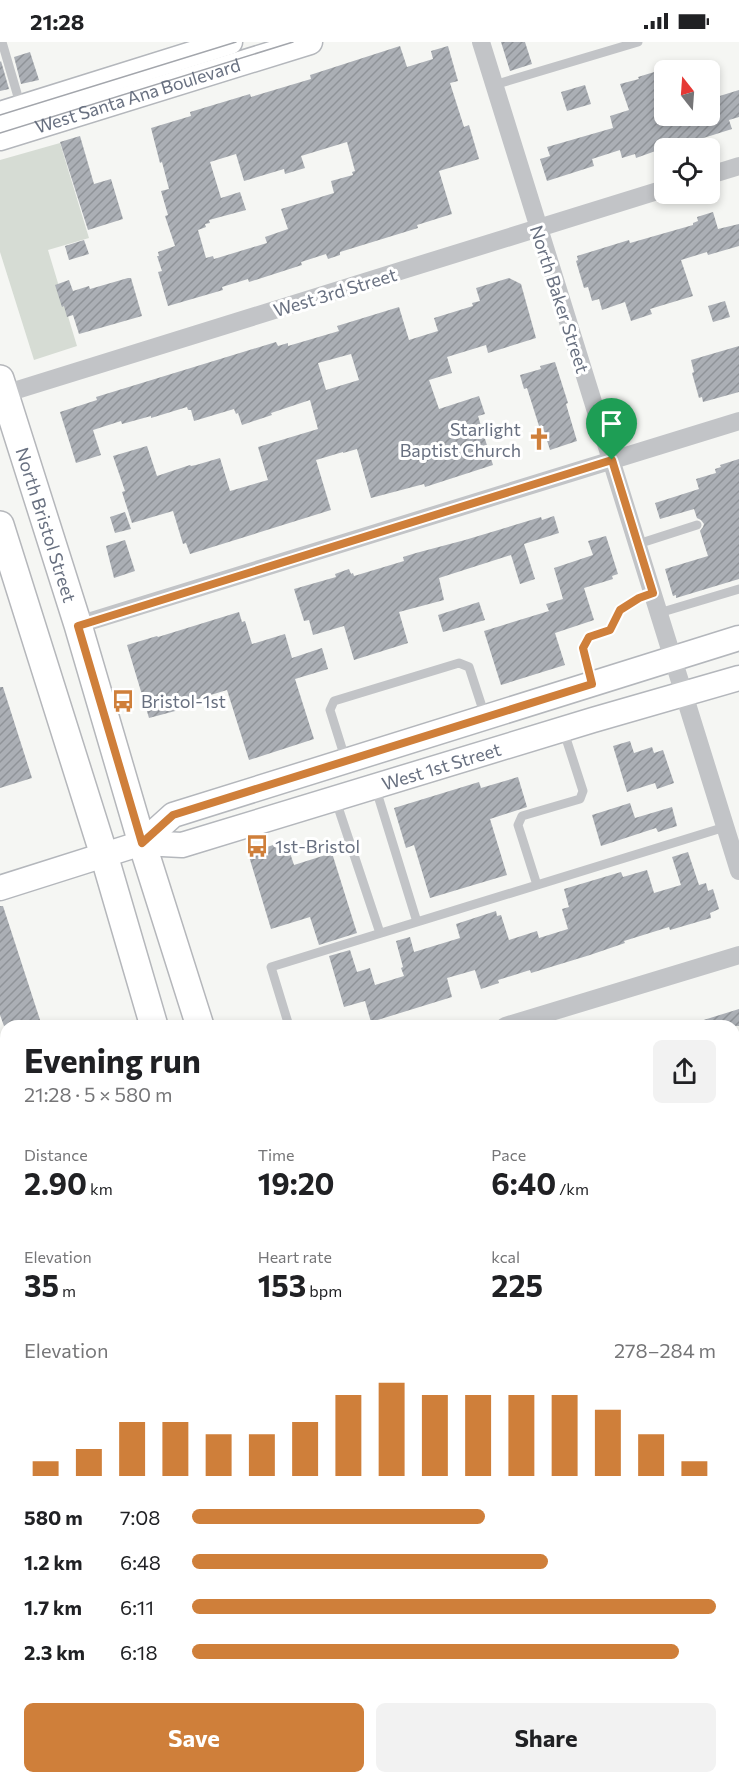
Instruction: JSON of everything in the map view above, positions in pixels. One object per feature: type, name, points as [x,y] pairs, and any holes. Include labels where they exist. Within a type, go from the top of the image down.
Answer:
[{"type":"main road","name":"West Santa Ana Boulevard","points":[[11,110],[230,42]]},
{"type":"main road","name":"West Santa Ana Boulevard","points":[[0,138],[310,42]]},
{"type":"main road","name":"North Bristol Street","points":[[2,387],[78,626],[142,843],[198,1020]]},
{"type":"main road","points":[[0,525],[104,855],[152,1020]]},
{"type":"main road","name":"West 1st Street","points":[[142,843],[173,815],[739,638]]},
{"type":"main road","name":"West 1st Street","points":[[0,888],[142,843],[182,845],[739,678]]},
{"type":"street","name":"North Baker Street","points":[[481,42],[739,871]]},
{"type":"street","points":[[720,172],[739,166]]},
{"type":"street","name":"West 3rd Street","points":[[2,387],[538,229],[654,192]]},
{"type":"street","points":[[78,626],[739,421]]},
{"type":"street","points":[[525,1020],[739,955]]},
{"type":"lane","points":[[2,42],[11,110]]},
{"type":"lane","points":[[494,85],[638,42]]},
{"type":"lane","points":[[638,544],[697,525]]},
{"type":"lane","points":[[659,613],[739,589]]},
{"type":"lane","points":[[592,684],[583,648],[589,637],[610,630],[620,610],[639,598],[653,593]]},
{"type":"lane","points":[[346,761],[330,710],[334,701],[459,663],[469,667],[485,717]]},
{"type":"lane","points":[[537,885],[518,825],[522,816],[580,799],[583,791],[563,729]]},
{"type":"lane","points":[[375,786],[417,922]]},
{"type":"lane","points":[[335,798],[380,933]]},
{"type":"lane","points":[[287,1020],[271,967],[725,826]]},
{"type":"shaded area","points":[[60,143],[89,238],[48,250],[77,346],[34,360],[0,252],[0,160]]},
{"type":"building","points":[[501,42],[525,42],[532,64],[510,71]]},
{"type":"building","points":[[400,46],[407,67],[433,59],[431,51],[448,46],[458,81],[450,83],[464,127],[469,125],[479,159],[439,171],[452,214],[417,225],[418,228],[340,252],[340,255],[328,259],[326,254],[301,262],[302,265],[249,282],[248,279],[222,287],[223,290],[168,306],[158,272],[162,271],[157,256],[159,256],[158,252],[175,246],[165,216],[168,215],[161,191],[169,189],[151,128],[191,116],[190,112],[311,79],[310,75]],"holes":[[[347,142],[355,171],[352,172],[353,175],[331,181],[334,193],[281,209],[288,229],[265,237],[267,243],[214,259],[213,256],[206,258],[198,230],[206,227],[205,224],[210,223],[209,220],[246,210],[240,192],[221,198],[210,162],[236,154],[244,181],[284,169],[285,174],[305,168],[301,156]]]},
{"type":"building","points":[[30,52],[39,80],[21,84],[14,57]]},
{"type":"building","points":[[0,62],[9,89],[0,91]]},
{"type":"building","points":[[654,72],[654,126],[720,126],[720,96],[739,90],[739,117],[729,120],[732,129],[704,138],[654,138],[654,152],[636,158],[635,154],[622,158],[620,150],[592,159],[594,166],[547,181],[540,159],[550,156],[547,147],[613,128],[610,116],[629,110],[620,84],[639,79],[638,77]]},
{"type":"building","points":[[585,85],[591,104],[567,111],[561,92]]},
{"type":"building","points":[[80,136],[94,184],[111,179],[123,219],[88,230],[60,142]]},
{"type":"building","points":[[713,212],[718,229],[739,224],[739,246],[681,260],[693,296],[650,309],[652,314],[631,321],[625,302],[602,310],[599,299],[592,301],[588,287],[584,288],[576,261],[577,256],[629,240],[630,243],[693,225],[698,221],[697,217]]},
{"type":"building","points":[[84,240],[89,254],[69,260],[65,246]]},
{"type":"building","points":[[131,278],[142,316],[79,334],[73,315],[67,317],[64,306],[62,307],[55,285],[69,280],[73,291],[89,286],[90,289]]},
{"type":"building","points":[[509,278],[521,284],[536,338],[488,353],[486,345],[447,357],[452,373],[429,380],[439,409],[479,396],[485,414],[478,416],[493,465],[425,487],[424,484],[371,498],[357,449],[343,452],[316,460],[331,510],[190,554],[186,543],[183,544],[173,511],[132,523],[122,492],[125,491],[113,456],[147,446],[157,476],[220,458],[230,491],[268,480],[258,447],[318,429],[310,400],[242,425],[234,409],[194,421],[191,410],[187,407],[151,418],[151,416],[122,424],[121,421],[93,430],[101,455],[76,463],[60,412],[97,400],[96,397],[276,342],[278,346],[288,343],[288,346],[339,331],[337,326],[399,307],[409,340],[438,331],[434,318],[473,306],[472,303],[480,301],[476,288]],"holes":[[[351,354],[359,380],[326,390],[318,363]]]},
{"type":"building","points":[[725,301],[730,317],[713,322],[708,306]]},
{"type":"building","points":[[739,346],[739,392],[703,402],[702,397],[699,398],[691,360]]},
{"type":"building","points":[[555,362],[577,441],[550,450],[542,425],[539,426],[527,388],[524,389],[520,375]]},
{"type":"building","points":[[739,459],[739,579],[676,598],[676,595],[673,596],[665,569],[708,556],[700,531],[704,524],[697,518],[694,509],[660,519],[655,503],[699,489],[696,479],[716,473],[715,469],[721,467],[720,465]]},
{"type":"building","points":[[125,512],[131,529],[115,533],[110,517]]},
{"type":"building","points":[[554,516],[559,533],[524,544],[535,579],[520,584],[511,555],[439,578],[444,600],[399,612],[408,643],[354,660],[344,626],[313,635],[309,620],[304,621],[294,589],[336,577],[335,574],[349,569],[354,576],[404,561],[403,557],[416,553],[541,517],[542,520]]},
{"type":"building","points":[[606,536],[618,574],[612,576],[613,579],[584,588],[594,620],[555,633],[565,665],[501,685],[484,631],[549,611],[546,604],[563,599],[554,568],[593,555],[588,541]]},
{"type":"building","points":[[125,540],[135,571],[114,578],[106,546]]},
{"type":"building","points":[[479,602],[485,620],[443,632],[438,615]]},
{"type":"building","points":[[239,612],[242,622],[245,621],[252,644],[285,634],[292,658],[322,648],[328,669],[295,679],[314,739],[249,760],[227,690],[178,705],[179,710],[149,718],[127,645]]},
{"type":"building","points":[[0,687],[3,687],[32,778],[0,788]]},
{"type":"building","points":[[630,741],[634,753],[652,747],[654,753],[663,750],[674,783],[657,789],[655,783],[627,792],[613,746]]},
{"type":"building","points":[[518,777],[527,807],[490,819],[507,875],[430,898],[414,845],[406,848],[394,808],[479,782],[481,788]]},
{"type":"building","points":[[630,803],[635,818],[672,807],[677,826],[658,832],[656,828],[601,846],[592,815]]},
{"type":"building","points":[[286,841],[294,865],[332,853],[357,933],[319,945],[310,917],[271,929],[248,853]]},
{"type":"building","points":[[688,852],[699,885],[706,883],[708,891],[713,889],[719,909],[710,913],[711,918],[670,930],[669,927],[624,941],[625,943],[590,955],[531,973],[530,970],[498,980],[499,983],[481,989],[475,970],[447,978],[452,997],[377,1020],[370,1020],[365,1001],[344,1007],[329,956],[350,950],[357,972],[370,968],[375,985],[404,976],[396,941],[410,937],[414,952],[460,938],[456,924],[496,911],[497,916],[501,915],[509,940],[537,931],[539,938],[568,929],[562,909],[569,907],[564,889],[621,872],[623,877],[647,870],[654,893],[681,885],[672,857]]},
{"type":"building","points":[[0,906],[3,906],[40,1020],[2,1020]]},
{"type":"building","points":[[739,1009],[739,1020],[704,1020]]},
{"type":"tram line","points":[[0,115],[236,42]]},
{"type":"tram line","points":[[0,133],[293,42]]},
{"type":"place","name":"Starlight Baptist Church","points":[[539,439]]},
{"type":"place","name":"Bristol-1st","points":[[123,701]]},
{"type":"place","name":"1st-Bristol","points":[[257,846]]},
{"type":"route","points":[[612,460],[653,593],[639,598],[620,610],[610,630],[589,637],[583,648],[592,684],[173,815],[142,843],[78,626],[612,460]]}]
